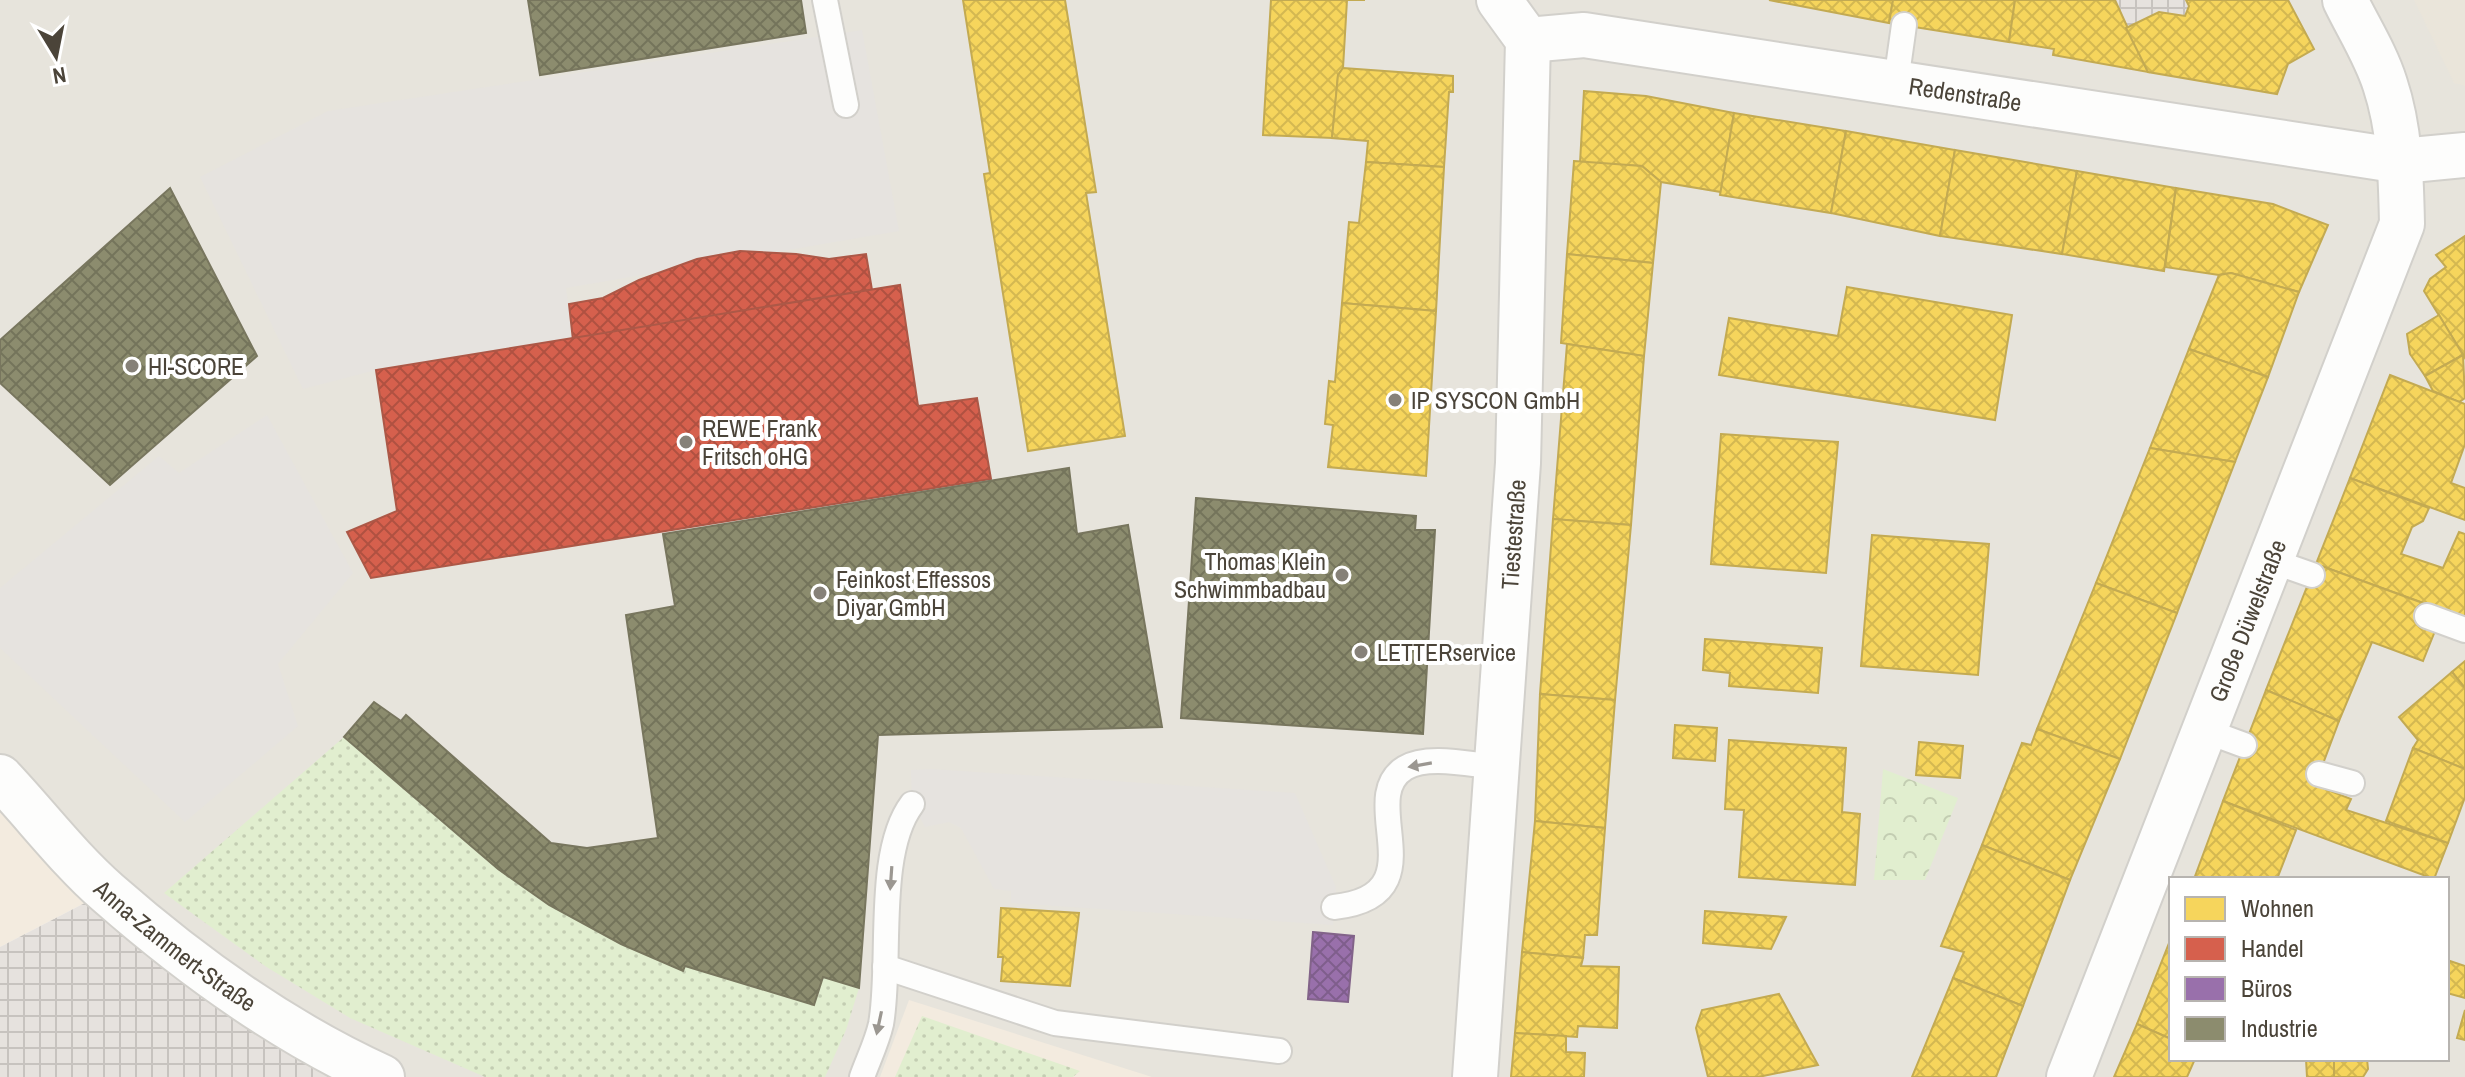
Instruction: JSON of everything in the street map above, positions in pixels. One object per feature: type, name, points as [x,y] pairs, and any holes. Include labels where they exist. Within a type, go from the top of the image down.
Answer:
[{"type":"street","points":[[1499,0],[1528,40]]},
{"type":"street","name":"Große Düwelstraße","points":[[2069,1077],[2225,738],[2272,561],[2402,224],[2401,161],[2384,80],[2345,0]]},
{"type":"street","name":"Redenstraße","points":[[1528,40],[1584,35],[2401,161],[2465,155]]},
{"type":"street","name":"Tiestestraße","points":[[1475,1077],[1518,463],[1528,40]]},
{"type":"street","name":"Anna-Zammert-Straße","points":[[0,777],[106,892],[202,970],[289,1026],[382,1077]]},
{"type":"lane","points":[[825,0],[846,105]]},
{"type":"lane","points":[[1896,82],[1904,25]]},
{"type":"lane","points":[[2272,561],[2312,575]]},
{"type":"lane","points":[[2427,616],[2465,630]]},
{"type":"lane","points":[[1334,907],[1356,905],[1371,899],[1382,889],[1390,860],[1390,795],[1395,778],[1404,768],[1436,763],[1498,767]]},
{"type":"lane","points":[[2319,774],[2352,783]]},
{"type":"lane","points":[[862,1077],[880,1025],[892,859],[901,818],[912,804]]},
{"type":"lane","points":[[885,967],[1055,1023],[1279,1051]]},
{"type":"shaded area","points":[[0,0],[2465,0],[2465,1077],[382,1077],[289,1026],[0,777]]},
{"type":"shaded area","points":[[2115,0],[2186,0],[2189,6],[2185,16],[2159,12],[2126,28]]},
{"type":"shaded area","points":[[2414,0],[2465,0],[2465,86],[2454,83]]},
{"type":"shaded area","points":[[862,30],[899,231],[566,288],[573,340],[376,370],[303,389],[200,177],[328,111]]},
{"type":"shaded area","points":[[267,415],[353,573],[278,664],[298,726],[185,822],[0,648],[0,588],[159,456],[179,473]]},
{"type":"shaded area","points":[[911,770],[1295,793],[1336,887],[1333,925],[1011,903],[1011,891],[994,889],[961,828],[949,822],[925,827],[912,804]]},
{"type":"shaded area","points":[[0,777],[106,892],[0,947]]},
{"type":"shaded area","points":[[106,892],[382,1077],[0,1077],[0,947]]},
{"type":"shaded area","points":[[909,1000],[1152,1077],[880,1077]]},
{"type":"green space","points":[[344,737],[498,869],[621,944],[683,971],[685,966],[814,1005],[823,977],[859,988],[846,1030],[825,1077],[485,1077],[350,1018],[265,966],[164,893]]},
{"type":"green space","points":[[1883,769],[1958,798],[1925,880],[1874,880]]},
{"type":"green space","points":[[922,1016],[1080,1071],[1073,1077],[895,1077]]},
{"type":"building: Wohnen","points":[[963,0],[1065,0],[1096,192],[1086,193],[1125,436],[1028,451],[984,174],[990,173]]},
{"type":"building: Wohnen","points":[[1271,0],[1347,0],[1343,68],[1338,75],[1332,138],[1263,135]]},
{"type":"building: Wohnen","points":[[1769,0],[1893,0],[1889,23]]},
{"type":"building: Wohnen","points":[[1893,0],[2015,0],[2009,42],[1889,23]]},
{"type":"building: Wohnen","points":[[2015,0],[2115,0],[2148,72],[2053,55],[2054,49],[2009,42]]},
{"type":"building: Wohnen","points":[[2186,0],[2288,0],[2314,49],[2288,64],[2277,94],[2148,72],[2126,28],[2159,12],[2185,16],[2189,6]]},
{"type":"building: Wohnen","points":[[1343,68],[1453,76],[1453,92],[1449,92],[1444,167],[1366,162],[1368,141],[1332,138],[1338,75]]},
{"type":"building: Wohnen","points":[[1584,91],[1646,96],[1734,113],[1721,192],[1661,182],[1642,166],[1580,163]]},
{"type":"building: Wohnen","points":[[1734,113],[1846,131],[1831,213],[1720,195]]},
{"type":"building: Wohnen","points":[[1846,131],[1955,150],[1940,236],[1831,213]]},
{"type":"building: Wohnen","points":[[1955,150],[2077,171],[2062,254],[1940,236]]},
{"type":"building: Wohnen","points":[[1574,161],[1642,166],[1661,182],[1653,263],[1567,254]]},
{"type":"building: Wohnen","points":[[1366,162],[1444,167],[1436,311],[1342,303],[1349,222],[1359,223]]},
{"type":"building: Wohnen","points":[[2077,171],[2176,188],[2164,271],[2062,254]]},
{"type":"building: Wohnen","points":[[2176,188],[2273,204],[2328,225],[2299,292],[2231,273],[2219,275],[2165,267]]},
{"type":"building: Wohnen","points":[[2465,236],[2465,358],[2424,291],[2430,279],[2446,267],[2436,255]]},
{"type":"building: Wohnen","points":[[1567,254],[1653,263],[1644,356],[1561,343]]},
{"type":"building: Wohnen","points":[[2231,273],[2299,292],[2268,377],[2189,349],[2219,275]]},
{"type":"building: Wohnen","points":[[1847,287],[2012,315],[1995,420],[1719,375],[1729,318],[1838,336]]},
{"type":"building: Wohnen","points":[[1342,303],[1436,311],[1426,476],[1328,467],[1333,425],[1325,424],[1329,381],[1335,382]]},
{"type":"building: Wohnen","points":[[2439,315],[2463,355],[2425,376],[2410,354],[2407,334]]},
{"type":"building: Wohnen","points":[[1567,344],[1644,356],[1631,525],[1553,519]]},
{"type":"building: Wohnen","points":[[2189,349],[2268,377],[2235,462],[2150,448]]},
{"type":"building: Wohnen","points":[[2463,355],[2465,398],[2459,402],[2433,391],[2425,376]]},
{"type":"building: Wohnen","points":[[2390,375],[2465,404],[2465,444],[2451,483],[2465,488],[2465,520],[2350,478]]},
{"type":"building: Wohnen","points":[[1721,434],[1838,442],[1826,573],[1711,564]]},
{"type":"building: Wohnen","points":[[2150,448],[2235,462],[2177,613],[2096,583]]},
{"type":"building: Wohnen","points":[[2350,478],[2429,508],[2423,521],[2412,527],[2401,554],[2443,568],[2459,532],[2465,534],[2465,618],[2316,564]]},
{"type":"building: Wohnen","points":[[1553,519],[1631,525],[1615,700],[1540,694]]},
{"type":"building: Wohnen","points":[[1872,535],[1989,544],[1978,675],[1861,666]]},
{"type":"building: Wohnen","points":[[2316,564],[2431,606],[2435,631],[2423,661],[2372,642],[2339,721],[2266,690]]},
{"type":"building: Wohnen","points":[[2096,583],[2177,613],[2120,759],[2037,729]]},
{"type":"building: Wohnen","points":[[1705,639],[1822,648],[1818,693],[1729,686],[1730,673],[1703,670]]},
{"type":"building: Wohnen","points":[[2465,661],[2465,688],[2452,672]]},
{"type":"building: Wohnen","points":[[2452,672],[2465,688],[2465,769],[2413,748],[2418,740],[2399,717]]},
{"type":"building: Wohnen","points":[[2266,690],[2339,721],[2315,785],[2351,799],[2346,810],[2448,843],[2435,877],[2429,877],[2223,801]]},
{"type":"building: Wohnen","points":[[1540,694],[1615,700],[1605,828],[1535,821]]},
{"type":"building: Wohnen","points":[[1675,725],[1717,728],[1715,761],[1673,758]]},
{"type":"building: Wohnen","points":[[2037,729],[2120,759],[2070,880],[1982,845],[2022,743],[2031,745]]},
{"type":"building: Wohnen","points":[[1729,740],[1846,748],[1842,812],[1860,814],[1855,885],[1739,877],[1744,810],[1725,809]]},
{"type":"building: Wohnen","points":[[1919,742],[1963,746],[1960,778],[1916,775]]},
{"type":"building: Wohnen","points":[[2413,748],[2465,769],[2465,797],[2448,843],[2386,821]]},
{"type":"building: Wohnen","points":[[2223,801],[2296,830],[2278,877],[2195,877]]},
{"type":"building: Wohnen","points":[[1535,821],[1605,828],[1597,935],[1585,935],[1583,958],[1522,952]]},
{"type":"building: Wohnen","points":[[1982,845],[2070,880],[2023,1006],[1953,978],[1964,952],[1941,946]]},
{"type":"building: Wohnen","points":[[1001,908],[1079,913],[1070,986],[1001,981],[1003,957],[998,957]]},
{"type":"building: Wohnen","points":[[1705,911],[1786,917],[1771,949],[1703,943]]},
{"type":"building: Wohnen","points":[[2169,943],[2169,1038],[2137,1024]]},
{"type":"building: Wohnen","points":[[1522,952],[1583,958],[1581,966],[1619,967],[1617,1028],[1578,1026],[1577,1037],[1515,1033]]},
{"type":"building: Wohnen","points":[[2449,961],[2465,966],[2465,998],[2449,994]]},
{"type":"building: Wohnen","points":[[1953,978],[2023,1006],[1996,1077],[1912,1077]]},
{"type":"building: Wohnen","points":[[1779,994],[1818,1065],[1758,1077],[1708,1077],[1696,1028],[1702,1010]]},
{"type":"building: Wohnen","points":[[2465,1010],[2465,1040],[2457,1038]]},
{"type":"building: Wohnen","points":[[2137,1024],[2169,1038],[2169,1061],[2194,1061],[2187,1077],[2114,1077]]},
{"type":"building: Wohnen","points":[[1515,1033],[1566,1036],[1566,1052],[1585,1053],[1584,1077],[1511,1077]]},
{"type":"building: Wohnen","points":[[2306,1061],[2334,1061],[2334,1077],[2307,1077]]},
{"type":"building: Wohnen","points":[[2334,1061],[2367,1061],[2368,1069],[2363,1077],[2334,1077]]},
{"type":"building: Handel","points":[[740,251],[829,259],[866,254],[872,290],[573,340],[569,304],[603,298],[639,280],[697,259]]},
{"type":"building: Handel","name":"REWE Frank Fritsch oHG","points":[[900,285],[918,406],[977,398],[991,479],[371,578],[347,532],[397,511],[376,370]]},
{"type":"building: Büros","points":[[1313,932],[1354,936],[1348,1002],[1308,999]]},
{"type":"building: Industrie","points":[[528,0],[801,0],[806,33],[540,75]]},
{"type":"building: Industrie","points":[[170,188],[257,356],[110,485],[0,383],[0,340]]},
{"type":"building: Industrie","points":[[1069,468],[1077,534],[1128,525],[1162,727],[878,735],[859,988],[823,977],[814,1005],[685,966],[683,971],[621,944],[549,905],[498,869],[344,737],[374,702],[401,721],[406,715],[551,843],[587,848],[658,838],[626,615],[675,606],[663,534]]},
{"type":"building: Industrie","points":[[1196,498],[1416,516],[1415,530],[1435,530],[1423,734],[1181,718]]},
{"type":"place","name":"HI-SCORE","points":[[132,366]]},
{"type":"place","name":"IP SYSCON GmbH","points":[[1395,400]]},
{"type":"place","name":"REWE Frank Fritsch oHG","points":[[686,442]]},
{"type":"place","name":"Thomas Klein Schwimmbadbau","points":[[1342,575]]},
{"type":"place","name":"Feinkost Effessos Diyar GmbH","points":[[820,593]]},
{"type":"place","name":"LETTERservice","points":[[1361,652]]}]
